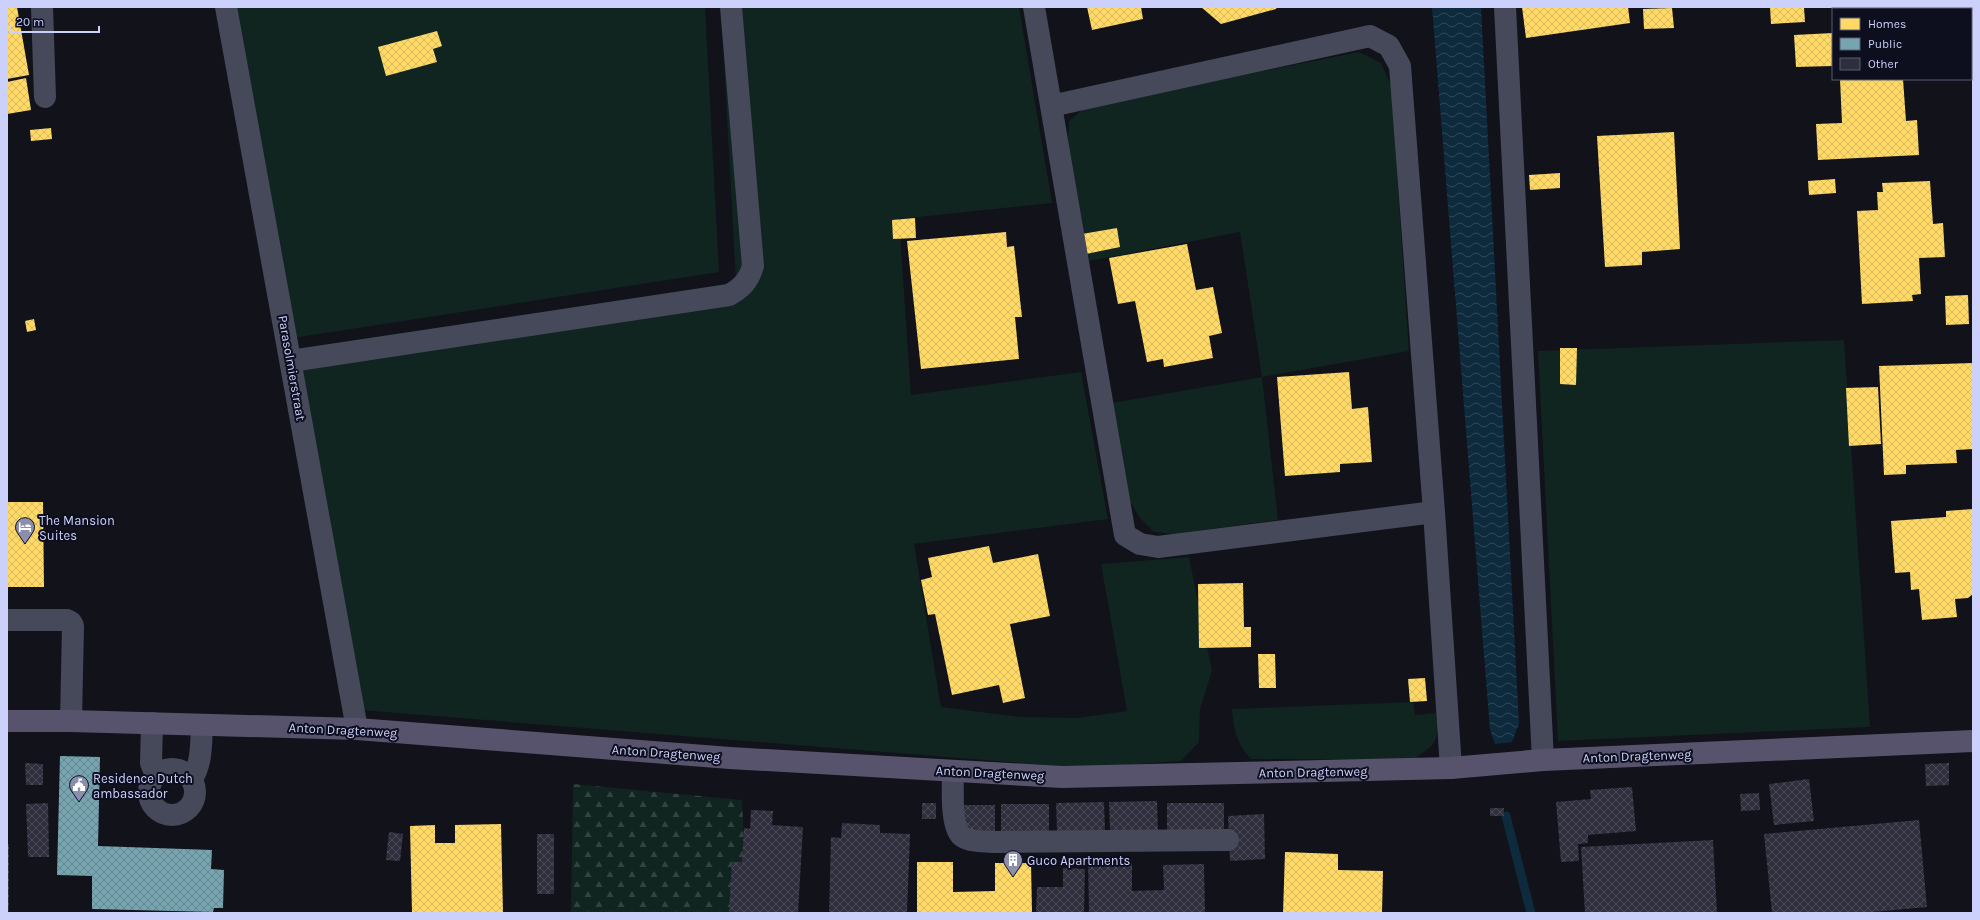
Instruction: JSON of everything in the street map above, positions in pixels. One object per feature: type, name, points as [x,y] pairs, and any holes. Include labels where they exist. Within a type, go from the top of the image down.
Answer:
[{"type":"main road","name":"Anton Dragtenweg","points":[[7,721],[71,721],[357,729],[730,758],[1062,777],[1451,768],[1543,760],[1973,741]]},
{"type":"street","points":[[42,7],[45,97]]},
{"type":"street","name":"Parasolmierstraat","points":[[226,7],[357,729]]},
{"type":"street","points":[[290,361],[729,295],[740,289],[750,275],[752,266],[731,7]]},
{"type":"street","points":[[1034,7],[1125,535],[1140,544],[1158,547],[1434,512]]},
{"type":"street","points":[[1505,7],[1543,760]]},
{"type":"street","points":[[1050,106],[1370,36],[1389,46],[1400,66],[1434,512],[1451,768]]},
{"type":"street","points":[[7,620],[68,620],[71,622],[73,626],[71,721]]},
{"type":"street","points":[[152,723],[151,763],[156,775]]},
{"type":"street","points":[[192,779],[198,770],[202,725]]},
{"type":"street","points":[[175,769],[185,772],[192,779],[196,790],[194,800],[189,808],[180,814],[169,815],[160,811],[153,804],[149,794],[150,784],[156,775],[165,770],[175,769]]},
{"type":"street","points":[[953,771],[954,815],[957,831],[963,837],[973,840],[993,842],[1228,840]]},
{"type":"green space","points":[[234,7],[705,7],[719,272],[293,338]]},
{"type":"green space","points":[[721,7],[1019,7],[1052,203],[899,219],[911,395],[1081,372],[1108,519],[914,544],[941,707],[1021,717],[1077,718],[1127,711],[1101,564],[1189,557],[1212,671],[1200,709],[1199,742],[1181,761],[1082,768],[360,710],[295,349],[736,283]]},
{"type":"green space","points":[[1359,52],[1381,63],[1391,85],[1409,351],[1262,377],[1240,232],[1089,261],[1068,143],[1069,121],[1087,106]]},
{"type":"green space","points":[[1844,340],[1870,727],[1558,741],[1538,351]]},
{"type":"green space","points":[[1262,377],[1278,520],[1173,534],[1154,532],[1139,517],[1127,496],[1112,403]]},
{"type":"green space","points":[[1413,702],[1415,715],[1436,713],[1437,731],[1435,741],[1432,746],[1413,760],[1251,759],[1239,742],[1232,709]]},
{"type":"green space","points":[[573,784],[742,800],[745,866],[732,913],[571,913]]},
{"type":"water","points":[[1432,7],[1481,7],[1519,724],[1512,742],[1495,744],[1490,730]]},
{"type":"building: Homes","points":[[7,7],[17,7],[29,75],[7,79]]},
{"type":"building: Homes","points":[[1087,7],[1141,7],[1143,19],[1092,30]]},
{"type":"building: Homes","points":[[1201,7],[1277,7],[1276,9],[1221,24]]},
{"type":"building: Homes","points":[[1522,7],[1628,7],[1630,23],[1526,38]]},
{"type":"building: Homes","points":[[1770,7],[1804,7],[1805,22],[1771,24]]},
{"type":"building: Homes","points":[[1672,8],[1674,28],[1644,29],[1643,9]]},
{"type":"building: Homes","points":[[437,31],[442,46],[433,49],[437,62],[386,76],[378,47]]},
{"type":"building: Homes","points":[[1832,33],[1832,66],[1796,67],[1794,35]]},
{"type":"building: Homes","points":[[26,78],[31,110],[7,114],[7,82]]},
{"type":"building: Homes","points":[[1840,80],[1903,80],[1906,121],[1917,120],[1919,155],[1818,160],[1816,124],[1842,123]]},
{"type":"building: Homes","points":[[51,128],[52,139],[31,141],[30,130]]},
{"type":"building: Homes","points":[[1674,132],[1680,249],[1642,252],[1642,265],[1605,267],[1597,136]]},
{"type":"building: Homes","points":[[1560,173],[1560,188],[1530,190],[1529,175]]},
{"type":"building: Homes","points":[[1835,179],[1836,193],[1809,195],[1808,181]]},
{"type":"building: Homes","points":[[1930,181],[1933,224],[1943,223],[1945,257],[1919,258],[1921,294],[1912,295],[1913,301],[1862,304],[1857,211],[1878,210],[1877,192],[1883,192],[1882,183]]},
{"type":"building: Homes","points":[[915,218],[916,238],[893,239],[892,220]]},
{"type":"building: Homes","points":[[1117,228],[1120,247],[1086,254],[1082,234]]},
{"type":"building: Homes","points":[[1006,232],[1007,247],[1014,246],[1022,317],[1015,317],[1019,359],[921,369],[907,241]]},
{"type":"building: Homes","points":[[1187,244],[1196,290],[1213,287],[1222,333],[1209,336],[1213,358],[1164,367],[1163,359],[1147,362],[1135,301],[1118,304],[1109,258]]},
{"type":"building: Homes","points":[[1968,295],[1969,324],[1946,325],[1945,296]]},
{"type":"building: Homes","points":[[34,319],[36,330],[27,332],[25,321]]},
{"type":"building: Homes","points":[[1560,348],[1577,348],[1576,385],[1560,384]]},
{"type":"building: Homes","points":[[1973,363],[1973,449],[1956,450],[1957,463],[1906,465],[1906,474],[1884,475],[1879,366]]},
{"type":"building: Homes","points":[[1349,372],[1352,409],[1368,407],[1372,462],[1340,464],[1340,472],[1285,476],[1277,377]]},
{"type":"building: Homes","points":[[1878,387],[1881,444],[1849,446],[1846,388]]},
{"type":"building: Homes","name":"The Mansion Suites","points":[[7,502],[43,502],[44,587],[7,587]]},
{"type":"building: Homes","points":[[1973,509],[1973,594],[1968,598],[1955,599],[1957,617],[1922,620],[1919,589],[1911,590],[1910,572],[1895,573],[1891,521],[1946,517],[1946,511]]},
{"type":"building: Homes","points":[[989,546],[993,563],[1038,554],[1050,616],[1010,624],[1025,698],[1003,703],[999,685],[952,695],[935,614],[928,615],[921,580],[932,577],[928,558]]},
{"type":"building: Homes","points":[[1243,583],[1244,627],[1251,627],[1251,647],[1199,648],[1198,584]]},
{"type":"building: Homes","points":[[1258,654],[1275,654],[1276,688],[1259,688]]},
{"type":"building: Homes","points":[[1425,678],[1427,701],[1410,702],[1408,679]]},
{"type":"building: Homes","points":[[501,824],[503,913],[412,913],[410,826],[435,825],[435,843],[455,843],[455,825]]},
{"type":"building: Homes","points":[[1285,852],[1338,854],[1338,870],[1383,871],[1382,913],[1283,913]]},
{"type":"building: Homes","name":"Guco Apartments","points":[[917,862],[953,862],[953,892],[995,891],[995,863],[1031,863],[1032,913],[917,913]]},
{"type":"building: Public","name":"Residence Dutch ambassador","points":[[60,756],[100,757],[98,846],[212,850],[211,869],[224,870],[223,908],[214,908],[213,912],[92,909],[92,876],[57,875]]},
{"type":"building: Other","points":[[25,763],[43,764],[43,785],[26,785]]},
{"type":"building: Other","points":[[1949,763],[1949,785],[1926,786],[1925,764]]},
{"type":"building: Other","points":[[1809,779],[1814,821],[1774,825],[1769,784]]},
{"type":"building: Other","points":[[1632,787],[1636,831],[1588,835],[1588,843],[1578,844],[1579,861],[1561,862],[1556,802],[1591,799],[1590,790]]},
{"type":"building: Other","points":[[1759,793],[1760,810],[1741,811],[1740,794]]},
{"type":"building: Other","points":[[1157,801],[1158,831],[1110,831],[1109,802]]},
{"type":"building: Other","points":[[1104,802],[1105,831],[1057,831],[1056,803]]},
{"type":"building: Other","points":[[48,803],[49,857],[28,857],[26,804]]},
{"type":"building: Other","points":[[922,803],[936,803],[936,819],[922,819]]},
{"type":"building: Other","points":[[1167,803],[1224,803],[1224,831],[1167,831]]},
{"type":"building: Other","points":[[1001,804],[1049,804],[1049,833],[1001,833]]},
{"type":"building: Other","points":[[959,805],[995,805],[995,833],[960,833]]},
{"type":"building: Other","points":[[1490,808],[1504,808],[1504,816],[1490,816]]},
{"type":"building: Other","points":[[751,810],[773,811],[772,825],[803,827],[798,913],[729,913],[732,862],[742,862],[744,828],[750,829]]},
{"type":"building: Other","points":[[1264,814],[1265,859],[1230,861],[1228,816]]},
{"type":"building: Other","points":[[1919,820],[1927,907],[1861,913],[1772,913],[1764,834]]},
{"type":"building: Other","points":[[842,823],[880,825],[880,833],[910,834],[907,913],[829,913],[831,837],[841,838]]},
{"type":"building: Other","points":[[389,832],[403,834],[400,861],[386,860]]},
{"type":"building: Other","points":[[537,834],[554,834],[554,894],[537,894]]},
{"type":"building: Other","points":[[1713,840],[1717,913],[1585,913],[1581,847]]},
{"type":"building: Other","points":[[7,844],[9,844],[9,911],[7,911]]},
{"type":"building: Other","points":[[1132,862],[1132,891],[1164,890],[1163,865],[1204,864],[1205,913],[1089,913],[1088,863]]},
{"type":"building: Other","points":[[1063,868],[1085,869],[1084,913],[1036,913],[1037,887],[1063,887]]},
{"type":"waterway","points":[[1506,816],[1531,913]]},
{"type":"place","name":"The Mansion Suites","points":[[25,544]]},
{"type":"place","name":"Residence Dutch ambassador","points":[[79,802]]},
{"type":"place","name":"Guco Apartments","points":[[1013,877]]}]
